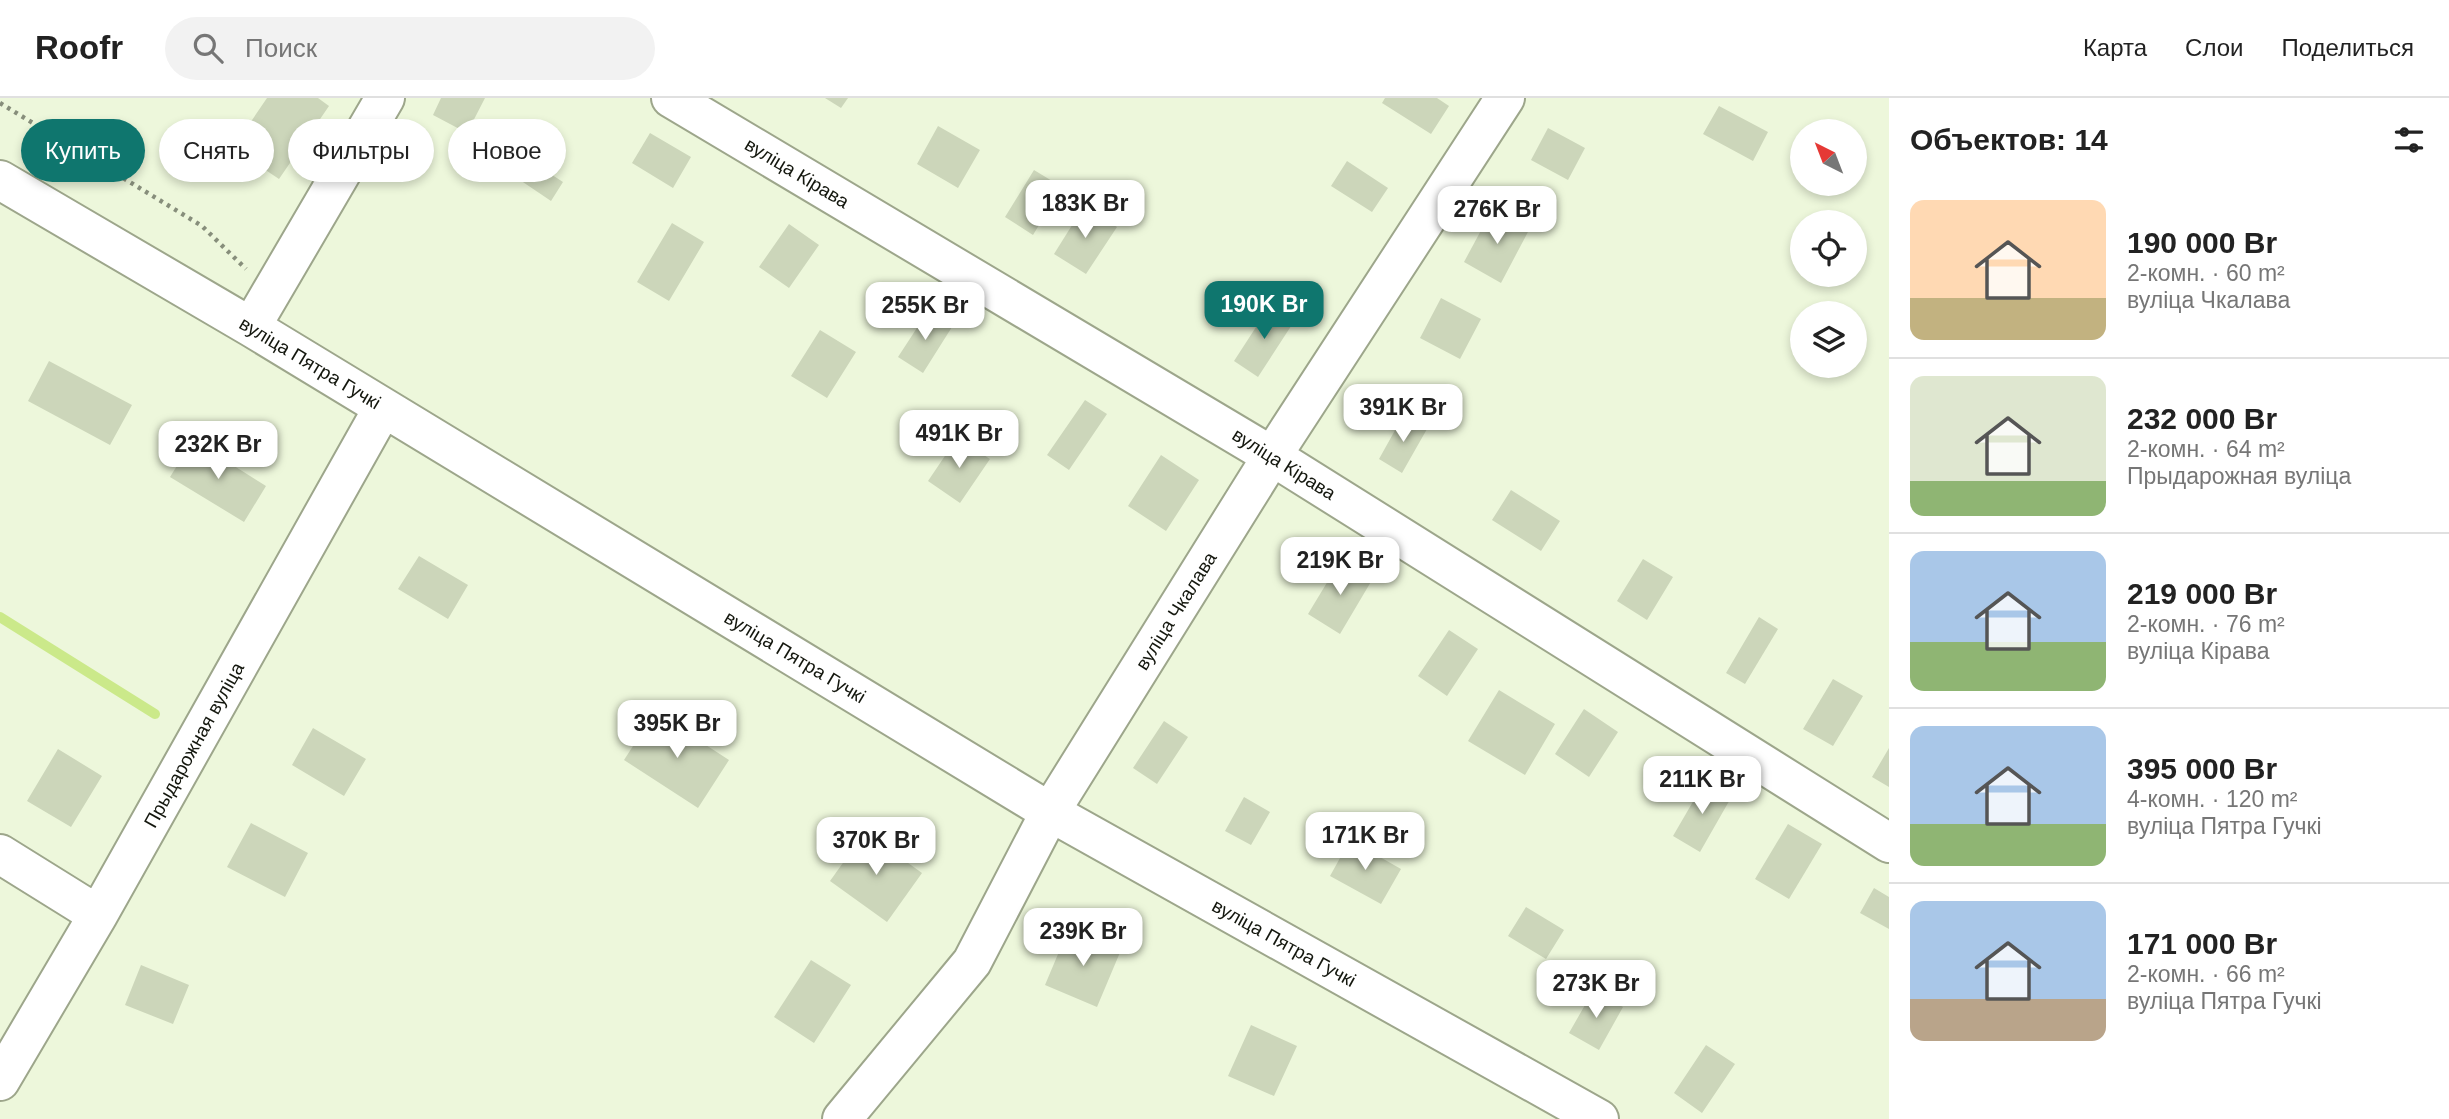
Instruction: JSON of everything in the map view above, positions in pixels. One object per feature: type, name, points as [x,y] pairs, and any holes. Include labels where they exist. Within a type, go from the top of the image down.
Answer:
[{"type":"street","points":[[251,327],[385,98]]},
{"type":"street","name":"вуліца Кірава","points":[[671,98],[1272,456],[1889,843]]},
{"type":"street","name":"вуліца Чкалава","points":[[842,1119],[972,962],[1050,812],[1272,456],[1505,98]]},
{"type":"street","name":"вуліца Пятра Гучкі","points":[[0,180],[251,327],[1050,812],[1599,1119]]},
{"type":"street","name":"Прыдарожная вуліца","points":[[0,1081],[98,915],[383,408]]},
{"type":"street","points":[[0,855],[98,915]]},
{"type":"path","points":[[0,103],[202,226],[271,294]]},
{"type":"building","points":[[267,98],[318,98],[329,106],[320,119],[288,119],[288,166],[279,179],[274,176],[274,119],[253,119]]},
{"type":"building","points":[[441,98],[485,98],[474,119],[448,119],[448,123],[433,115]]},
{"type":"building","points":[[825,98],[848,98],[841,108]]},
{"type":"building","points":[[1385,98],[1437,98],[1449,106],[1431,134],[1382,103]]},
{"type":"building","points":[[1719,106],[1768,132],[1753,161],[1703,134]]},
{"type":"building","points":[[938,126],[980,150],[958,188],[917,164]]},
{"type":"building","points":[[1548,128],[1585,148],[1568,180],[1531,160]]},
{"type":"building","points":[[650,133],[691,157],[673,188],[632,163]]},
{"type":"building","points":[[1347,161],[1388,188],[1372,212],[1331,186]]},
{"type":"building","points":[[1034,170],[1062,187],[1033,235],[1005,217]]},
{"type":"building","points":[[523,182],[563,182],[551,201]]},
{"type":"building","points":[[1084,206],[1117,227],[1086,274],[1054,254]]},
{"type":"building","points":[[1492,210],[1529,230],[1501,283],[1464,262]]},
{"type":"building","points":[[672,223],[704,242],[669,301],[637,282]]},
{"type":"building","points":[[789,224],[819,245],[789,288],[759,267]]},
{"type":"building","points":[[1441,298],[1481,319],[1460,359],[1420,338]]},
{"type":"building","points":[[1271,304],[1295,320],[1258,377],[1234,361]]},
{"type":"building","points":[[928,311],[952,327],[923,373],[898,357]]},
{"type":"building","points":[[820,330],[856,352],[827,398],[791,376]]},
{"type":"building","points":[[49,361],[132,405],[110,445],[28,401]]},
{"type":"building","points":[[1085,400],[1107,414],[1069,470],[1047,455]]},
{"type":"building","points":[[1403,416],[1427,429],[1402,473],[1379,459]]},
{"type":"building","points":[[957,438],[990,459],[960,503],[928,481]]},
{"type":"building","points":[[193,440],[266,486],[244,522],[170,477]]},
{"type":"building","points":[[1161,455],[1199,480],[1166,531],[1128,506]]},
{"type":"building","points":[[1511,490],[1560,521],[1541,551],[1492,520]]},
{"type":"building","points":[[419,556],[468,585],[448,619],[398,589]]},
{"type":"building","points":[[1643,559],[1673,577],[1647,620],[1617,601]]},
{"type":"building","points":[[1340,561],[1372,580],[1340,634],[1308,614]]},
{"type":"building","points":[[1759,617],[1778,629],[1745,684],[1726,673]]},
{"type":"building","points":[[1449,630],[1478,649],[1447,696],[1418,676]]},
{"type":"building","points":[[1833,679],[1863,696],[1833,746],[1803,729]]},
{"type":"building","points":[[1499,690],[1555,724],[1525,775],[1468,741]]},
{"type":"building","points":[[1584,709],[1618,732],[1589,777],[1555,754]]},
{"type":"building","points":[[655,712],[729,760],[698,808],[624,760]]},
{"type":"building","points":[[1164,721],[1188,737],[1157,784],[1133,768]]},
{"type":"building","points":[[313,728],[366,759],[344,796],[292,765]]},
{"type":"building","points":[[1889,748],[1889,787],[1872,777]]},
{"type":"building","points":[[58,749],[102,776],[71,827],[27,801]]},
{"type":"building","points":[[1705,781],[1732,796],[1700,852],[1673,836]]},
{"type":"building","points":[[1244,797],[1270,812],[1251,845],[1225,831]]},
{"type":"building","points":[[251,823],[308,853],[285,897],[227,867]]},
{"type":"building","points":[[1788,824],[1822,844],[1789,899],[1755,879]]},
{"type":"building","points":[[865,832],[922,873],[887,922],[830,881]]},
{"type":"building","points":[[1350,840],[1401,869],[1381,904],[1330,876]]},
{"type":"building","points":[[1874,888],[1889,897],[1889,929],[1860,913]]},
{"type":"building","points":[[1526,907],[1564,930],[1546,959],[1508,936]]},
{"type":"building","points":[[1069,928],[1121,950],[1097,1007],[1045,985]]},
{"type":"building","points":[[811,960],[851,985],[814,1043],[774,1017]]},
{"type":"building","points":[[141,965],[189,985],[173,1024],[125,1005]]},
{"type":"building","points":[[1593,991],[1623,1007],[1599,1050],[1569,1033]]},
{"type":"building","points":[[1251,1025],[1297,1046],[1274,1096],[1228,1076]]},
{"type":"building","points":[[1706,1045],[1735,1064],[1702,1113],[1674,1093]]},
{"type":"waterway","points":[[0,617],[155,714]]}]
